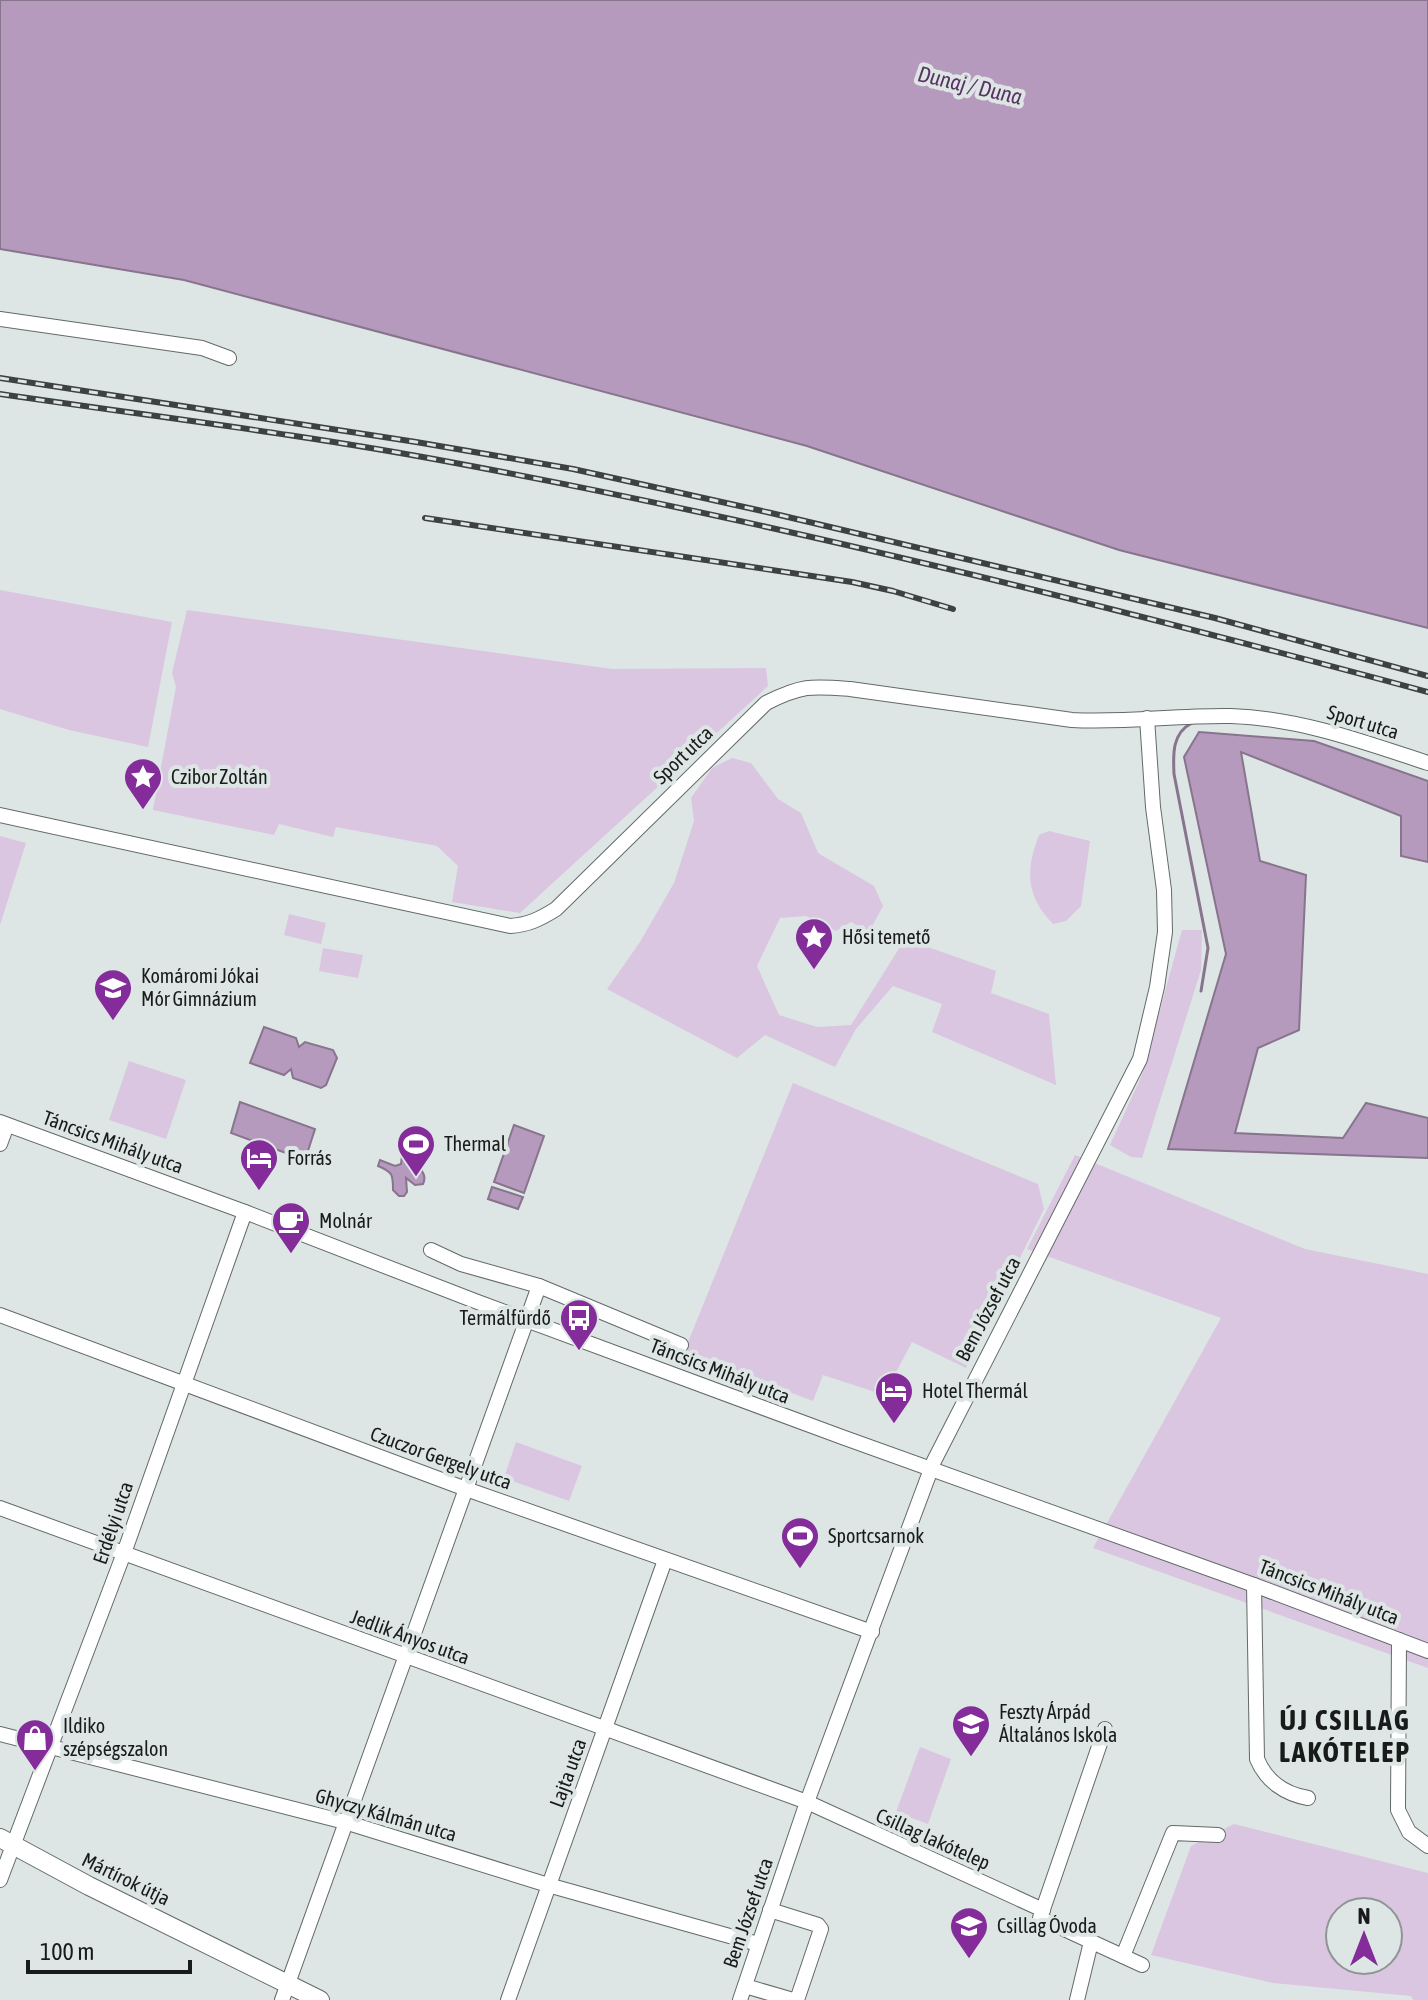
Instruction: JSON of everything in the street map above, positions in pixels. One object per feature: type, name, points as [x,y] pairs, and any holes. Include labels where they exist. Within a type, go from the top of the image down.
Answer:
[{"type":"main road","name":"Mártírok útja","points":[[7,1841],[285,1992],[320,2000]]},
{"type":"street","points":[[0,319],[202,348],[229,358]]},
{"type":"street","name":"Sport utca","points":[[0,815],[510,926],[532,923],[556,909],[766,703],[795,689],[819,686],[850,689],[1104,722],[1147,718],[1256,717],[1326,730],[1428,763]]},
{"type":"street","name":"Bem József utca","points":[[742,1993],[807,1802],[931,1468],[1135,1070],[1146,1040],[1161,964],[1165,915],[1147,718]]},
{"type":"street","points":[[0,1144],[3,1124]]},
{"type":"street","name":"Táncsics Mihály utca","points":[[3,1124],[1428,1651]]},
{"type":"street","name":"Erdélyi utca","points":[[0,1880],[7,1841],[52,1747],[245,1212]]},
{"type":"street","points":[[431,1250],[461,1264],[539,1286],[681,1345]]},
{"type":"street","points":[[285,1992],[539,1286]]},
{"type":"street","name":"Czuczor Gergely utca","points":[[0,1315],[466,1489],[872,1632]]},
{"type":"street","name":"Jedlik Ányos utca","points":[[0,1508],[807,1802]]},
{"type":"street","name":"Lajta utca","points":[[508,2000],[665,1560]]},
{"type":"street","points":[[1254,1585],[1257,1759],[1274,1783],[1292,1796],[1308,1798]]},
{"type":"street","points":[[1399,1640],[1398,1810],[1409,1832],[1428,1846]]},
{"type":"street","points":[[1043,1910],[1105,1729]]},
{"type":"street","name":"Ghyczy Kálmán utca","points":[[0,1734],[345,1822],[548,1885],[758,1944]]},
{"type":"street","name":"Csillag lakótelep","points":[[807,1802],[1043,1910],[1040,1918],[1142,1965]]},
{"type":"street","points":[[1123,1956],[1173,1833],[1218,1835]]},
{"type":"street","points":[[742,1993],[794,2000],[798,1997],[821,1929],[818,1925],[770,1910]]},
{"type":"street","points":[[1077,2000],[1091,1942]]},
{"type":"shaded area","points":[[0,590],[172,622],[148,747],[69,730],[0,709]]},
{"type":"shaded area","points":[[187,610],[612,669],[766,668],[768,686],[520,913],[452,902],[458,866],[437,846],[336,827],[333,837],[279,824],[274,835],[153,810],[176,687],[172,673]]},
{"type":"shaded area","points":[[732,758],[751,763],[778,799],[801,813],[818,853],[874,886],[883,906],[869,932],[851,922],[836,931],[806,916],[780,918],[757,966],[779,1015],[817,1027],[851,1025],[905,939],[996,971],[991,993],[1049,1014],[1056,1085],[932,1032],[942,1004],[893,986],[856,1029],[835,1067],[765,1035],[737,1058],[607,989],[640,942],[674,883],[694,821],[691,798],[712,768]]},
{"type":"shaded area","points":[[1049,831],[1090,841],[1081,906],[1066,921],[1053,924],[1037,903],[1030,872],[1039,835]]},
{"type":"shaded area","points":[[0,836],[26,843],[0,925]]},
{"type":"shaded area","points":[[289,914],[326,923],[321,944],[284,935]]},
{"type":"shaded area","points":[[1182,930],[1202,930],[1201,970],[1142,1158],[1131,1157],[1110,1145],[1142,1075]]},
{"type":"shaded area","points":[[323,948],[363,955],[358,978],[319,971]]},
{"type":"shaded area","points":[[129,1061],[186,1080],[166,1139],[109,1120]]},
{"type":"shaded area","points":[[793,1083],[1038,1184],[1044,1209],[966,1368],[912,1342],[884,1395],[823,1375],[813,1401],[684,1352]]},
{"type":"shaded area","points":[[1075,1155],[1305,1249],[1428,1274],[1428,1668],[1093,1548],[1221,1318],[1027,1249]]},
{"type":"shaded area","points":[[516,1442],[582,1466],[569,1501],[504,1478]]},
{"type":"shaded area","points":[[920,1747],[951,1759],[928,1824],[896,1812]]},
{"type":"shaded area","points":[[1234,1824],[1428,1873],[1428,2000],[1273,1983],[1151,1955],[1191,1846]]},
{"type":"water","name":"Dunaj / Duna","points":[[0,0],[1428,0],[1428,628],[1119,550],[807,446],[184,280],[0,249]]},
{"type":"water","points":[[1199,732],[1314,741],[1428,781],[1428,862],[1401,856],[1401,816],[1241,752],[1260,861],[1306,875],[1299,1030],[1258,1048],[1235,1133],[1343,1138],[1366,1103],[1428,1118],[1428,1158],[1168,1149],[1226,954],[1184,757]]},
{"type":"water","points":[[264,1027],[296,1038],[299,1047],[305,1042],[333,1050],[337,1058],[326,1085],[321,1088],[293,1078],[291,1069],[284,1075],[250,1063]]},
{"type":"water","points":[[240,1102],[315,1129],[305,1160],[231,1133]]},
{"type":"water","points":[[514,1125],[544,1136],[524,1193],[494,1182]]},
{"type":"water","name":"Thermal","points":[[409,1141],[419,1144],[415,1161],[424,1174],[424,1180],[423,1184],[415,1185],[406,1178],[407,1192],[399,1196],[393,1190],[391,1175],[378,1166],[380,1160],[395,1166],[401,1164],[403,1147]]},
{"type":"water","points":[[492,1187],[523,1197],[518,1209],[488,1199]]},
{"type":"waterway","points":[[1192,723],[1177,738],[1174,774],[1208,948],[1201,991]]},
{"type":"railway","points":[[0,378],[573,469],[1215,618],[1428,676]]},
{"type":"railway","points":[[0,394],[394,452],[696,511],[1063,597],[1428,692]]},
{"type":"railway","points":[[425,518],[852,582],[953,609]]},
{"type":"place","name":"Czibor Zoltán","points":[[143,811]]},
{"type":"place","name":"Hősi temető","points":[[814,971]]},
{"type":"place","name":"Komáromi Jókai Mór Gimnázium","points":[[113,1022]]},
{"type":"place","name":"Thermal","points":[[416,1178]]},
{"type":"place","name":"Forrás","points":[[259,1192]]},
{"type":"place","name":"Molnár","points":[[291,1255]]},
{"type":"place","name":"Termálfürdő","points":[[579,1352]]},
{"type":"place","name":"Hotel Thermál","points":[[894,1425]]},
{"type":"place","name":"Sportcsarnok","points":[[800,1570]]},
{"type":"place","name":"Feszty Árpád Általános Iskola","points":[[971,1758]]},
{"type":"place","name":"Ildiko szépségszalon","points":[[35,1772]]},
{"type":"place","name":"Csillag Óvoda","points":[[969,1960]]},
{"type":"district","name":"ÚJ CSILLAG LAKÓTELEP","points":[[1345,1736]]}]
